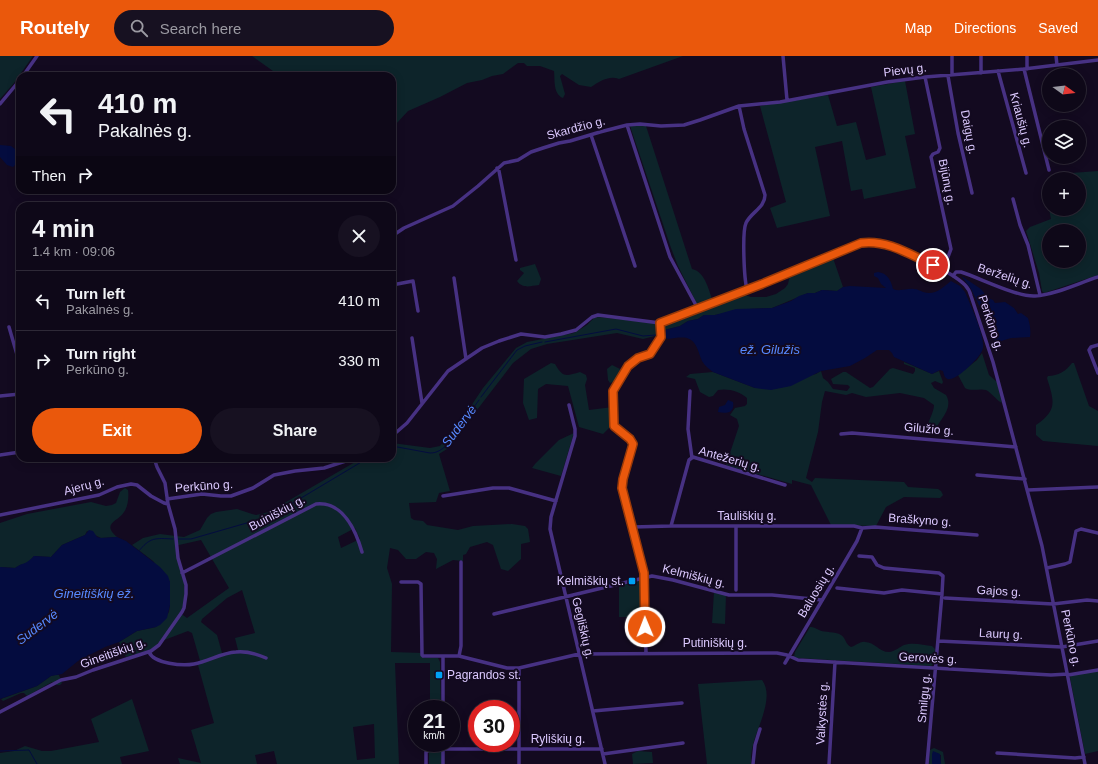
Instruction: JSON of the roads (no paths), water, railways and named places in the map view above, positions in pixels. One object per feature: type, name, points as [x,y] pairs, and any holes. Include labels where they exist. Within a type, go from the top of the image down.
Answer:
[{"type":"street","points":[[26,72],[37,56]]},
{"type":"street","points":[[783,56],[787,100]]},
{"type":"street","name":"Daigų g.","points":[[952,56],[950,76],[958,133],[972,193]]},
{"type":"street","points":[[981,56],[981,73]]},
{"type":"street","points":[[1027,56],[1025,69],[1049,170]]},
{"type":"street","points":[[1056,56],[1057,65]]},
{"type":"street","name":"Pievų g.","points":[[787,100],[887,82],[925,77],[1025,69],[1098,60]]},
{"type":"street","name":"Kriaušių g.","points":[[998,71],[1026,173]]},
{"type":"street","name":"Bijūnų g.","points":[[925,77],[940,148],[938,152],[931,157],[950,249],[943,270]]},
{"type":"street","points":[[0,104],[16,85]]},
{"type":"street","name":"Skardžio g.","points":[[396,234],[410,225],[453,206],[504,163],[518,160],[535,150],[627,125],[684,125],[739,106],[787,100]]},
{"type":"street","points":[[739,106],[744,129],[765,195],[763,204],[750,216],[744,230],[744,276],[747,289]]},
{"type":"street","points":[[627,125],[670,257],[698,308]]},
{"type":"street","points":[[591,135],[635,266]]},
{"type":"street","points":[[497,168],[500,171],[516,260]]},
{"type":"street","points":[[1013,199],[1020,225],[1030,252],[1040,295]]},
{"type":"street","name":"Perkūno g.","points":[[396,433],[407,423],[448,371],[488,345],[517,335],[524,334],[545,337],[561,334],[576,330],[592,317],[598,315],[660,323],[848,247],[865,242],[888,246],[943,270],[964,284],[971,296],[993,362],[1028,490],[1047,568],[1085,764]]},
{"type":"street","name":"Berželių g.","points":[[953,276],[956,272],[961,272],[1020,294],[1031,296],[1040,295],[1098,277]]},
{"type":"street","points":[[454,278],[466,358]]},
{"type":"street","points":[[396,284],[413,281],[418,311]]},
{"type":"street","points":[[646,654],[644,576],[622,483],[633,446],[630,439],[614,426],[613,391],[628,366],[638,358],[650,354],[661,337],[660,323]]},
{"type":"street","points":[[9,327],[16,351]]},
{"type":"street","points":[[412,338],[422,403]]},
{"type":"street","points":[[1098,345],[1091,347],[1089,350],[1098,374]]},
{"type":"street","points":[[690,391],[688,429],[692,458]]},
{"type":"street","points":[[0,396],[16,394]]},
{"type":"street","name":"Gegliškių g.","points":[[569,405],[575,429],[575,436],[550,521],[550,529],[605,764]]},
{"type":"street","name":"Gilužio g.","points":[[841,434],[852,433],[1016,447]]},
{"type":"street","points":[[0,455],[16,453]]},
{"type":"street","name":"Antežerių g.","points":[[671,526],[689,460],[692,458],[785,486]]},
{"type":"street","name":"Gineitiškių g.","points":[[0,712],[61,680],[76,677],[149,652],[159,645],[184,608],[186,588],[178,558],[165,480],[155,462]]},
{"type":"street","name":"Perkūno g.","points":[[167,499],[202,494],[231,496],[253,488],[266,478],[274,475],[324,468],[343,462]]},
{"type":"street","points":[[977,475],[1025,479]]},
{"type":"street","name":"Ajerų g.","points":[[0,515],[99,495],[117,486],[131,484],[137,485],[151,496],[168,504]]},
{"type":"street","points":[[1028,490],[1098,487]]},
{"type":"street","points":[[443,496],[493,488],[509,488],[556,501]]},
{"type":"street","name":"Buiniškių g.","points":[[182,573],[316,504],[336,508],[342,514],[354,531],[362,552]]},
{"type":"street","points":[[736,526],[736,590]]},
{"type":"street","name":"Tauliškių g.","points":[[633,527],[854,526],[862,528]]},
{"type":"street","name":"Braškyno g.","points":[[862,528],[875,527],[977,535]]},
{"type":"street","name":"Baluosių g.","points":[[784,663],[857,541],[862,528]]},
{"type":"street","points":[[1047,568],[1068,564],[1070,562],[1076,531],[1081,529],[1098,533]]},
{"type":"street","name":"Smilgų g.","points":[[859,556],[872,557],[877,565],[884,568],[940,573],[943,576],[927,764]]},
{"type":"street","points":[[459,656],[461,646],[461,562]]},
{"type":"street","name":"Kelmiškių g.","points":[[494,614],[644,576],[659,576],[729,595],[772,595],[822,600]]},
{"type":"street","name":"Putiniškių g.","points":[[401,582],[418,582],[421,584],[423,656],[459,656],[503,668],[519,668],[579,654],[777,653],[789,656]]},
{"type":"street","points":[[837,588],[884,593],[902,590],[942,594]]},
{"type":"street","name":"Gajos g.","points":[[945,598],[1053,604],[1087,600],[1098,601]]},
{"type":"street","name":"Laurų g.","points":[[938,641],[1062,647],[1098,641]]},
{"type":"street","points":[[149,652],[150,656],[162,662],[187,665],[198,663],[219,655],[237,652],[252,653],[266,658]]},
{"type":"street","points":[[443,656],[443,700]]},
{"type":"street","name":"Gerovės g.","points":[[789,656],[798,660],[1051,675],[1098,670]]},
{"type":"street","name":"Vaikystės g.","points":[[828,764],[835,662]]},
{"type":"street","points":[[519,668],[519,700]]},
{"type":"street","points":[[593,712],[682,703]]},
{"type":"street","points":[[753,764],[755,745],[760,729]]},
{"type":"street","points":[[603,754],[683,743]]},
{"type":"street","name":"Ryliškių g.","points":[[520,750],[602,749]]},
{"type":"street","name":"Ryliškių g.","points":[[426,764],[428,752]]},
{"type":"street","points":[[443,752],[443,764]]},
{"type":"street","points":[[519,752],[519,764]]},
{"type":"street","points":[[996,753],[1074,758],[1084,757]]},
{"type":"water","points":[[0,145],[11,146],[16,150],[16,164],[13,167],[7,165],[0,157]]},
{"type":"water","name":"ež. Gilužis","points":[[878,272],[886,275],[890,280],[893,289],[896,290],[915,289],[931,293],[938,291],[951,281],[960,286],[965,292],[982,336],[983,348],[979,356],[964,371],[954,378],[947,379],[943,371],[940,370],[932,374],[894,357],[889,350],[877,350],[850,366],[821,371],[791,386],[771,390],[755,388],[713,372],[703,363],[695,344],[690,339],[668,339],[665,337],[665,330],[680,326],[688,321],[698,319],[704,315],[715,315],[736,309],[772,308],[791,301],[799,296],[822,290],[837,291],[843,287],[850,286],[886,288],[881,284],[878,278],[874,276],[874,273]]},
{"type":"water","points":[[962,277],[981,289],[988,298],[993,300],[995,303],[1005,302],[1014,308],[1018,314],[1021,313],[1028,318],[1030,337],[1011,338],[998,342],[991,339],[979,305],[971,289]]},
{"type":"water","points":[[728,400],[733,402],[733,408],[731,411],[727,413],[718,412],[719,407],[725,405]]},
{"type":"water","name":"Gineitiškių ež.","points":[[89,530],[93,531],[97,537],[117,537],[126,541],[160,567],[168,576],[170,582],[170,605],[167,618],[156,627],[137,631],[119,642],[105,647],[78,661],[62,674],[51,676],[37,686],[0,699],[0,567],[15,568],[29,561],[34,556],[51,557],[62,545],[85,535]]},
{"type":"water","points":[[933,751],[940,754],[941,764],[932,764]]},
{"type":"waterway","name":"Sudervė","points":[[545,342],[616,329],[643,336],[656,335]]},
{"type":"waterway","name":"Sudervė","points":[[481,397],[517,350],[525,346],[542,342]]},
{"type":"waterway","name":"Sudervė","points":[[396,447],[430,453],[439,451],[447,445],[479,400]]},
{"type":"waterway","name":"Sudervė","points":[[178,539],[191,539],[271,516],[361,462]]},
{"type":"waterway","name":"Sudervė","points":[[138,552],[150,541],[162,538],[173,539]]},
{"type":"waterway","points":[[0,751],[29,750],[37,764]]},
{"type":"place","name":"Kelmiškių st.","points":[[632,581]]},
{"type":"place","name":"Pagrandos st.","points":[[439,675]]}]
